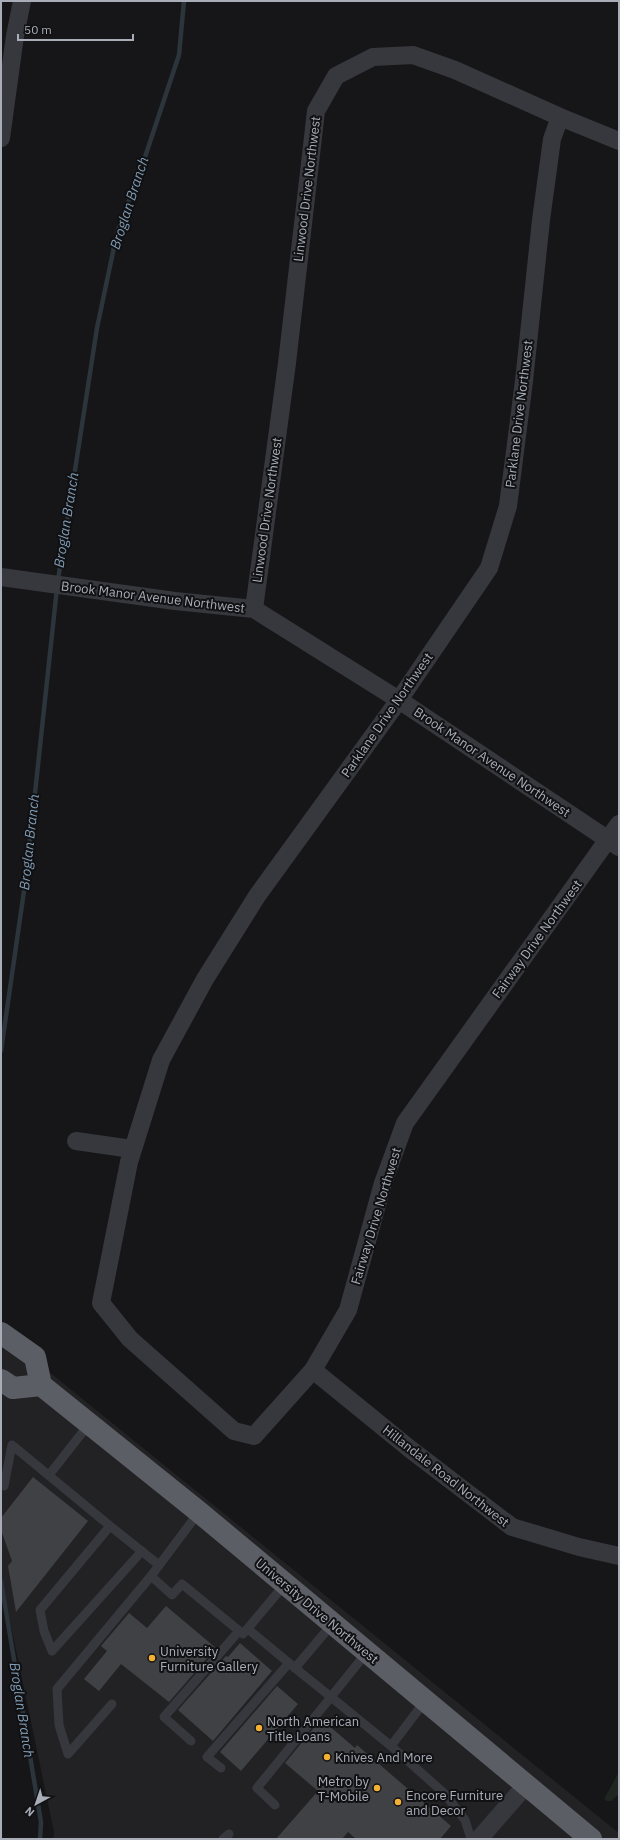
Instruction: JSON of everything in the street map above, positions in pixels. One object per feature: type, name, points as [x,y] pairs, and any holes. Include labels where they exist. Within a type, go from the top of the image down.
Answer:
[{"type":"highway","points":[[1,1333],[35,1356],[41,1385],[13,1388],[1,1380]]},
{"type":"highway","name":"University Drive Northwest","points":[[41,1385],[199,1512],[591,1839]]},
{"type":"street","points":[[1,138],[15,36],[22,1]]},
{"type":"street","name":"Linwood Drive Northwest","points":[[254,609],[287,363],[316,111],[336,76],[373,57],[413,55],[455,70],[560,117],[619,140]]},
{"type":"street","name":"Parklane Drive Northwest","points":[[220,1418],[130,1339],[101,1303],[132,1149],[161,1060],[205,979],[258,896],[399,700],[490,568],[508,506],[524,381],[543,205],[552,139],[560,117]]},
{"type":"street","name":"Brook Manor Avenue Northwest","points":[[1,577],[174,601],[254,609],[399,700],[614,843]]},
{"type":"street","name":"Fairway Drive Northwest","points":[[220,1418],[234,1431],[254,1436],[312,1370],[348,1310],[383,1183],[405,1124],[614,843],[619,824]]},
{"type":"street","points":[[76,1141],[132,1149]]},
{"type":"street","name":"Hillandale Road Northwest","points":[[312,1370],[512,1528],[579,1547],[619,1556]]},
{"type":"street","points":[[479,1839],[526,1785]]},
{"type":"lane","points":[[49,1475],[89,1424]]},
{"type":"lane","points":[[4,1486],[12,1445],[159,1565]]},
{"type":"lane","points":[[112,1704],[68,1754],[59,1725],[57,1689],[151,1576],[199,1512]]},
{"type":"lane","points":[[110,1526],[40,1610],[44,1631],[52,1651],[142,1552]]},
{"type":"lane","points":[[151,1576],[172,1595],[182,1584],[292,1665],[391,1746],[444,1793],[466,1820],[471,1839]]},
{"type":"lane","points":[[191,1741],[164,1717],[285,1584]]},
{"type":"lane","points":[[221,1768],[207,1757],[333,1623]]},
{"type":"lane","points":[[275,1805],[257,1788],[367,1652]]},
{"type":"lane","points":[[391,1746],[425,1701]]},
{"type":"shaded area","points":[[1,1333],[619,1833],[619,1839],[53,1839],[54,1832],[1,1578]]},
{"type":"shaded area","points":[[619,1772],[619,1794],[611,1801],[607,1801],[604,1799]]},
{"type":"building","points":[[33,1477],[88,1521],[16,1612],[8,1566],[12,1561],[1,1530],[1,1518]]},
{"type":"building","name":"University Furniture Gallery","points":[[166,1606],[216,1648],[169,1702],[121,1664],[99,1691],[84,1679],[107,1651],[101,1646],[129,1613],[147,1628]]},
{"type":"building","points":[[240,1643],[272,1671],[213,1741],[178,1710],[226,1656],[228,1657]]},
{"type":"building","name":"North American Title Loans","points":[[277,1686],[298,1704],[241,1771],[220,1752]]},
{"type":"building","points":[[321,1719],[355,1748],[357,1745],[451,1826],[440,1839],[356,1839],[348,1832],[342,1839],[276,1839],[318,1791],[285,1763]]},
{"type":"waterway","name":"Broglan Branch","points":[[58,580],[97,328],[117,233],[145,157],[179,55],[184,1]]},
{"type":"waterway","name":"Broglan Branch","points":[[1,1051],[26,877],[57,588]]},
{"type":"waterway","name":"Broglan Branch","points":[[1,1581],[41,1822],[40,1839]]},
{"type":"place","name":"University Furniture Gallery","points":[[152,1658]]},
{"type":"place","name":"North American Title Loans","points":[[259,1728]]},
{"type":"place","name":"Knives And More","points":[[327,1757]]},
{"type":"place","name":"Metro by T-Mobile","points":[[377,1788]]},
{"type":"place","name":"Encore Furniture and Decor","points":[[398,1802]]}]
